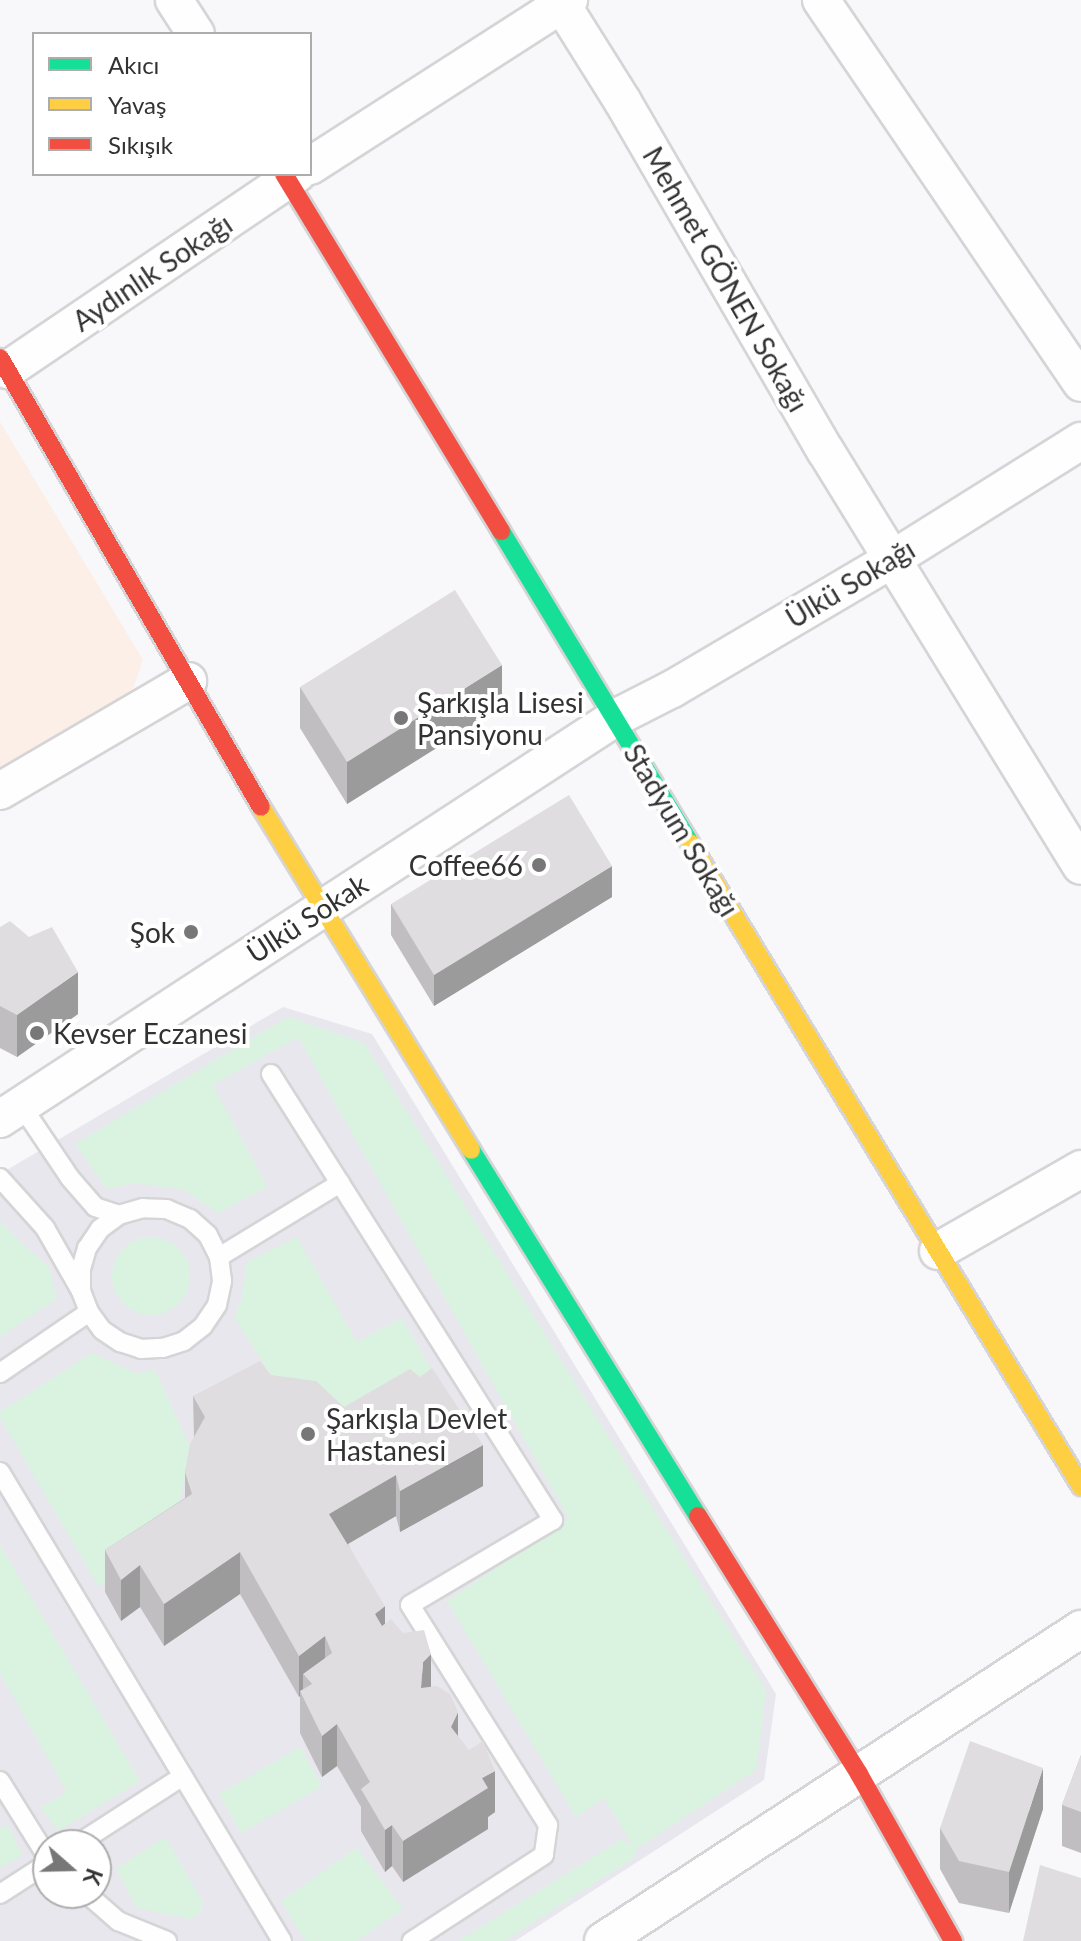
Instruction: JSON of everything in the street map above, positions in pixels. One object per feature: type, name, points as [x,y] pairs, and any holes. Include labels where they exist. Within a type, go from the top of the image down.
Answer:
[{"type":"street","points":[[174,0],[195,32]]},
{"type":"street","points":[[821,0],[1081,383]]},
{"type":"street","name":"Aydınlık Sokağı","points":[[312,161],[563,1]]},
{"type":"street","name":"Mehmet GÖNEN Sokağı","points":[[563,1],[891,560],[1071,823],[1081,866]]},
{"type":"street","name":"Aydınlık Sokağı","points":[[4,364],[289,176]]},
{"type":"street","name":"Stadyum Sokağı","points":[[296,176],[615,718],[1081,1486]]},
{"type":"street","points":[[4,364],[321,909],[859,1774],[953,1941]]},
{"type":"street","name":"Ülkü Sokağı","points":[[615,718],[672,689],[891,560],[1081,441]]},
{"type":"street","points":[[0,791],[188,681]]},
{"type":"street","name":"Ülkü Sokak","points":[[11,1112],[615,718]]},
{"type":"street","points":[[938,1251],[1081,1169]]},
{"type":"street","points":[[603,1941],[1081,1629]]},
{"type":"lane","points":[[271,1074],[553,1520],[410,1605],[548,1825],[544,1855],[412,1941]]},
{"type":"lane","points":[[11,1112],[95,1207],[119,1215]]},
{"type":"lane","points":[[0,1178],[45,1228],[81,1291],[89,1312],[102,1330],[120,1342],[141,1349],[163,1348],[184,1341],[203,1326],[217,1305],[222,1281],[219,1257],[208,1235],[190,1219],[167,1209],[143,1208],[119,1215],[100,1229],[87,1248],[81,1269],[81,1291]]},
{"type":"lane","points":[[219,1257],[340,1183]]},
{"type":"lane","points":[[0,1373],[89,1312]]},
{"type":"lane","points":[[0,1472],[282,1941]]},
{"type":"lane","points":[[101,1829],[183,1776]]},
{"type":"lane","points":[[0,1781],[32,1834]]},
{"type":"lane","points":[[0,1894],[32,1872]]},
{"type":"lane","points":[[104,1909],[118,1921],[167,1941]]},
{"type":"shaded area","points":[[0,422],[143,660],[131,694],[0,774]]},
{"type":"shaded area","name":"Şarkışla Devlet Hastanesi","points":[[283,1007],[372,1034],[776,1694],[764,1780],[515,1941],[0,1941],[0,1174]]},
{"type":"green space","points":[[288,1017],[364,1043],[766,1690],[756,1770],[636,1849],[634,1858],[504,1941],[458,1941],[622,1839],[634,1847],[604,1798],[576,1817],[447,1601],[569,1519],[298,1037],[213,1085],[267,1187],[218,1213],[184,1190],[135,1183],[107,1189],[75,1144]]},
{"type":"green space","points":[[0,1222],[50,1269],[56,1299],[0,1337]]},
{"type":"green space","points":[[151,1237],[166,1240],[179,1248],[187,1261],[190,1276],[187,1291],[179,1304],[166,1312],[151,1315],[136,1312],[123,1304],[115,1291],[112,1276],[115,1261],[123,1248],[136,1240]]},
{"type":"green space","points":[[297,1237],[357,1342],[402,1318],[448,1398],[374,1418],[288,1402],[234,1317],[241,1302],[247,1262]]},
{"type":"green space","points":[[92,1353],[136,1373],[155,1370],[192,1451],[177,1511],[182,1532],[99,1587],[0,1418],[0,1412]]},
{"type":"green space","points":[[0,1545],[140,1781],[57,1829],[41,1807],[67,1792],[0,1673]]},
{"type":"green space","points":[[300,1747],[322,1786],[241,1833],[219,1794]]},
{"type":"green space","points":[[8,1825],[22,1855],[0,1868],[0,1829]]},
{"type":"green space","points":[[165,1837],[203,1902],[200,1913],[191,1919],[137,1908],[116,1869]]},
{"type":"green space","points":[[357,1848],[403,1909],[357,1941],[305,1941],[281,1901]]},
{"type":"building","points":[[455,590],[502,665],[347,762],[300,687]]},
{"type":"building","points":[[569,795],[612,866],[434,975],[391,904]]},
{"type":"building","points":[[10,921],[29,937],[52,927],[78,972],[17,1015],[0,1006],[0,927]]},
{"type":"building","name":"Şarkışla Devlet Hastanesi","points":[[260,1361],[271,1375],[316,1381],[344,1407],[410,1369],[420,1377],[432,1368],[483,1445],[400,1491],[396,1475],[329,1514],[385,1606],[375,1614],[382,1626],[391,1619],[403,1633],[424,1630],[431,1654],[423,1662],[421,1688],[437,1686],[450,1694],[458,1712],[451,1727],[469,1750],[483,1741],[495,1771],[482,1778],[488,1788],[403,1841],[392,1825],[385,1830],[361,1789],[370,1782],[337,1724],[322,1736],[300,1691],[312,1684],[303,1674],[332,1653],[325,1636],[299,1656],[240,1552],[164,1604],[140,1565],[121,1580],[105,1550],[192,1494],[185,1472],[190,1444],[205,1417],[193,1396]]},
{"type":"building","points":[[970,1741],[1043,1768],[1009,1872],[959,1861],[940,1828]]},
{"type":"building","points":[[1081,1755],[1081,1812],[1062,1805]]},
{"type":"building","points":[[1040,1865],[1081,1878],[1081,1941],[1023,1941]]},
{"type":"traffic: fast","points":[[501,531],[690,843]]},
{"type":"traffic: fast","points":[[471,1150],[698,1516]]},
{"type":"traffic: slow","points":[[261,807],[471,1150]]},
{"type":"traffic: slow","points":[[690,843],[1081,1486]]},
{"type":"traffic: jam","points":[[285,176],[501,531]]},
{"type":"traffic: jam","points":[[0,358],[261,807]]},
{"type":"traffic: jam","points":[[698,1516],[859,1774],[953,1941]]},
{"type":"place","name":"Şarkışla Lisesi Pansiyonu","points":[[401,718]]},
{"type":"place","name":"Coffee66","points":[[539,865]]},
{"type":"place","name":"Şok","points":[[191,932]]},
{"type":"place","name":"Kevser Eczanesi","points":[[37,1033]]},
{"type":"place","name":"Şarkışla Devlet Hastanesi","points":[[308,1434]]}]
